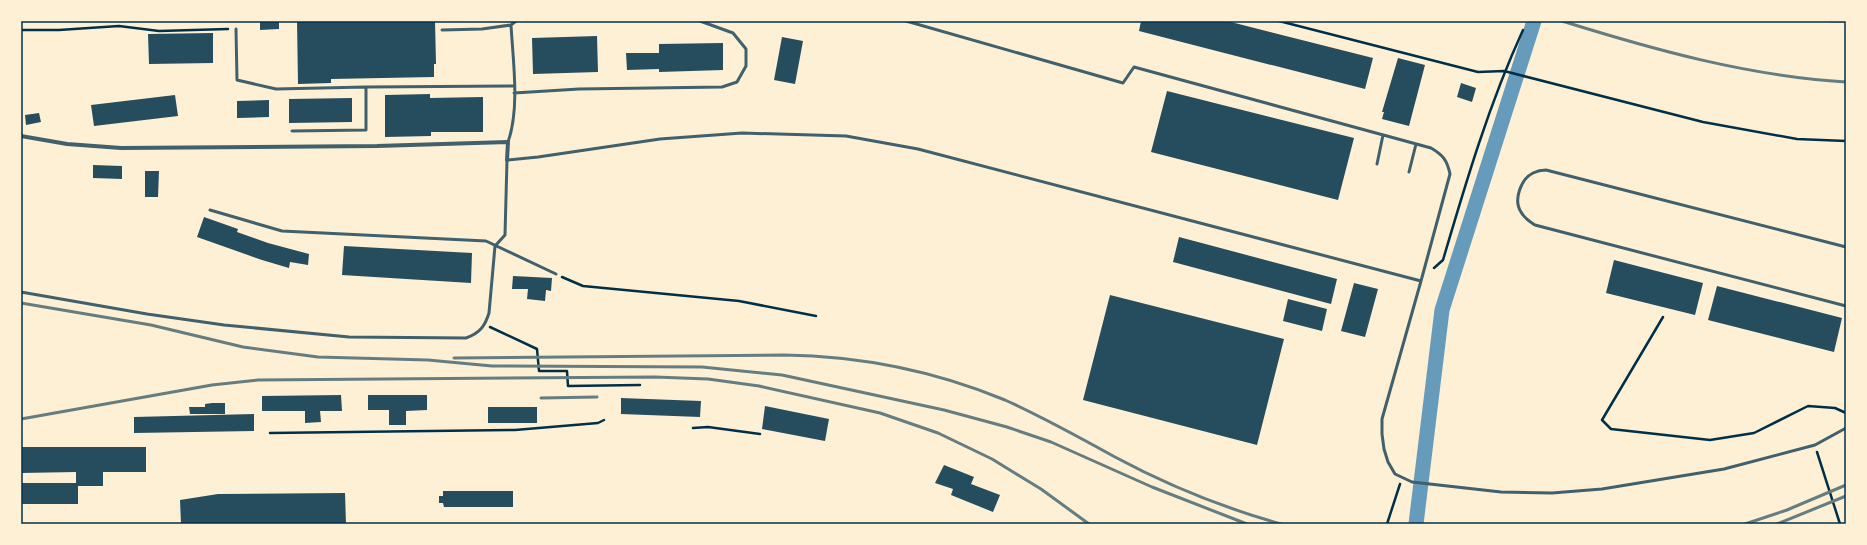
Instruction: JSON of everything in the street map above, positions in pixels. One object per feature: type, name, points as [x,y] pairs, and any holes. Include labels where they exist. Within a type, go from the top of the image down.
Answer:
[{"type":"street","points":[[21,136],[67,144],[121,148],[377,146],[508,142],[507,160]]},
{"type":"lane","points":[[442,30],[482,29],[511,25],[516,21]]},
{"type":"lane","points":[[514,93],[579,89],[722,87],[737,82],[746,66],[746,49],[733,33],[700,21]]},
{"type":"lane","points":[[906,21],[1123,84],[1134,68],[1431,148],[1442,154],[1447,162],[1450,174],[1382,419],[1382,434],[1388,462],[1395,474],[1412,482],[1501,492],[1552,493],[1602,489],[1724,469],[1815,445],[1846,428]]},
{"type":"lane","points":[[508,142],[512,130],[514,93],[511,25]]},
{"type":"lane","points":[[236,29],[237,80],[276,88],[514,86]]},
{"type":"lane","points":[[292,131],[366,130],[366,87]]},
{"type":"lane","points":[[21,292],[147,314],[224,325],[349,337],[466,338],[475,334],[484,326],[490,307],[496,246],[505,235],[507,160],[538,157],[660,139],[742,133],[846,136],[918,149],[1422,279]]},
{"type":"lane","points":[[1377,164],[1383,135]]},
{"type":"lane","points":[[1409,172],[1416,144]]},
{"type":"lane","points":[[1846,247],[1546,170],[1534,172],[1526,178],[1520,189],[1518,200],[1520,210],[1526,219],[1535,225],[1846,306]]},
{"type":"lane","points":[[210,210],[282,231],[486,241],[556,274]]},
{"type":"path","points":[[1279,21],[1478,72],[1510,72],[1703,122],[1797,139],[1846,141]]},
{"type":"path","points":[[1830,21],[1846,22]]},
{"type":"path","points":[[21,30],[59,30],[119,26],[159,31],[236,29]]},
{"type":"path","points":[[1422,279],[1443,260],[1467,179],[1504,71],[1523,30]]},
{"type":"path","points":[[556,274],[582,286],[739,301],[816,316]]},
{"type":"path","points":[[1663,317],[1602,420],[1611,429],[1710,440],[1754,433],[1808,406],[1835,408],[1846,413]]},
{"type":"path","points":[[484,326],[491,327],[537,349],[539,371],[567,371],[568,386],[640,384]]},
{"type":"path","points":[[270,433],[515,430],[598,423],[604,420]]},
{"type":"path","points":[[693,428],[708,427],[760,434]]},
{"type":"path","points":[[1815,445],[1840,524]]},
{"type":"path","points":[[1387,524],[1403,477]]},
{"type":"building","points":[[260,21],[279,21],[279,29],[260,30]]},
{"type":"building","points":[[297,21],[435,21],[436,64],[434,64],[434,77],[331,79],[331,83],[298,84]]},
{"type":"building","points":[[1141,21],[1227,21],[1373,58],[1365,89],[1139,31]]},
{"type":"building","points":[[213,33],[213,63],[149,64],[148,34]]},
{"type":"building","points":[[597,36],[598,72],[533,74],[532,38]]},
{"type":"building","points":[[782,37],[803,41],[795,84],[774,80]]},
{"type":"building","points":[[723,43],[723,70],[659,72],[659,69],[627,70],[626,53],[659,53],[659,44]]},
{"type":"building","points":[[1398,58],[1425,65],[1409,126],[1382,119],[1384,112],[1382,112]]},
{"type":"building","points":[[1461,83],[1476,88],[1472,102],[1457,97]]},
{"type":"building","points":[[1167,91],[1354,138],[1338,200],[1151,152]]},
{"type":"building","points":[[430,94],[430,98],[483,97],[483,132],[431,132],[431,136],[385,137],[385,95]]},
{"type":"building","points":[[175,95],[178,116],[94,126],[91,105]]},
{"type":"building","points":[[352,98],[352,122],[289,123],[289,99]]},
{"type":"building","points":[[269,100],[269,117],[237,118],[237,101]]},
{"type":"building","points":[[39,113],[41,122],[26,125],[25,115]]},
{"type":"building","points":[[93,165],[122,166],[122,179],[93,178]]},
{"type":"building","points":[[145,171],[159,171],[158,197],[145,197]]},
{"type":"building","points":[[204,217],[238,229],[237,232],[268,243],[309,254],[308,265],[290,262],[289,268],[197,237]]},
{"type":"building","points":[[1179,237],[1337,279],[1331,304],[1173,262]]},
{"type":"building","points":[[344,246],[472,253],[471,283],[342,275]]},
{"type":"building","points":[[1614,260],[1703,283],[1695,315],[1606,293]]},
{"type":"building","points":[[513,276],[552,278],[551,291],[546,290],[545,301],[527,299],[528,289],[512,289]]},
{"type":"building","points":[[1354,283],[1378,289],[1365,337],[1341,331]]},
{"type":"building","points":[[1717,286],[1842,318],[1834,352],[1708,320]]},
{"type":"building","points":[[1110,295],[1284,339],[1257,445],[1083,400]]},
{"type":"building","points":[[1288,299],[1327,309],[1322,331],[1283,321]]},
{"type":"building","points":[[341,395],[342,411],[320,411],[321,422],[305,423],[305,411],[262,411],[262,396]]},
{"type":"building","points":[[368,395],[427,395],[427,410],[406,411],[406,425],[389,425],[389,410],[368,410]]},
{"type":"building","points":[[621,398],[701,401],[700,417],[621,414]]},
{"type":"building","points":[[225,403],[225,414],[190,414],[189,407],[205,407],[205,404]]},
{"type":"building","points":[[765,406],[829,419],[825,441],[762,429]]},
{"type":"building","points":[[488,407],[537,407],[537,423],[488,423]]},
{"type":"building","points":[[254,414],[254,431],[134,433],[134,417]]},
{"type":"building","points":[[21,447],[146,447],[146,472],[103,472],[103,486],[78,486],[78,504],[21,504],[21,483],[76,483],[76,472],[21,473]]},
{"type":"building","points":[[944,465],[974,477],[971,484],[1000,495],[993,512],[951,495],[953,489],[935,483]]},
{"type":"building","points":[[443,491],[513,491],[513,507],[444,507],[443,503],[439,503],[439,496],[443,496]]},
{"type":"building","points":[[345,493],[346,524],[181,524],[180,500],[218,494]]},
{"type":"waterway","points":[[1416,524],[1442,310],[1534,21]]},
{"type":"railway","points":[[1562,21],[1632,42],[1738,68],[1809,79],[1846,82]]},
{"type":"railway","points":[[21,303],[151,325],[243,347],[318,357],[428,360],[492,366],[702,367],[782,375],[944,410],[1007,427],[1051,442],[1152,487],[1247,524]]},
{"type":"railway","points":[[454,358],[784,355],[840,358],[896,367],[951,381],[1005,400],[1175,486],[1238,511],[1281,524]]},
{"type":"railway","points":[[21,419],[212,385],[258,380],[655,377],[708,379],[759,386],[880,413],[938,433],[992,459],[1041,489],[1089,524]]},
{"type":"railway","points":[[541,398],[597,397]]},
{"type":"railway","points":[[1745,524],[1787,510],[1846,485]]},
{"type":"railway","points":[[1777,524],[1846,496]]}]
